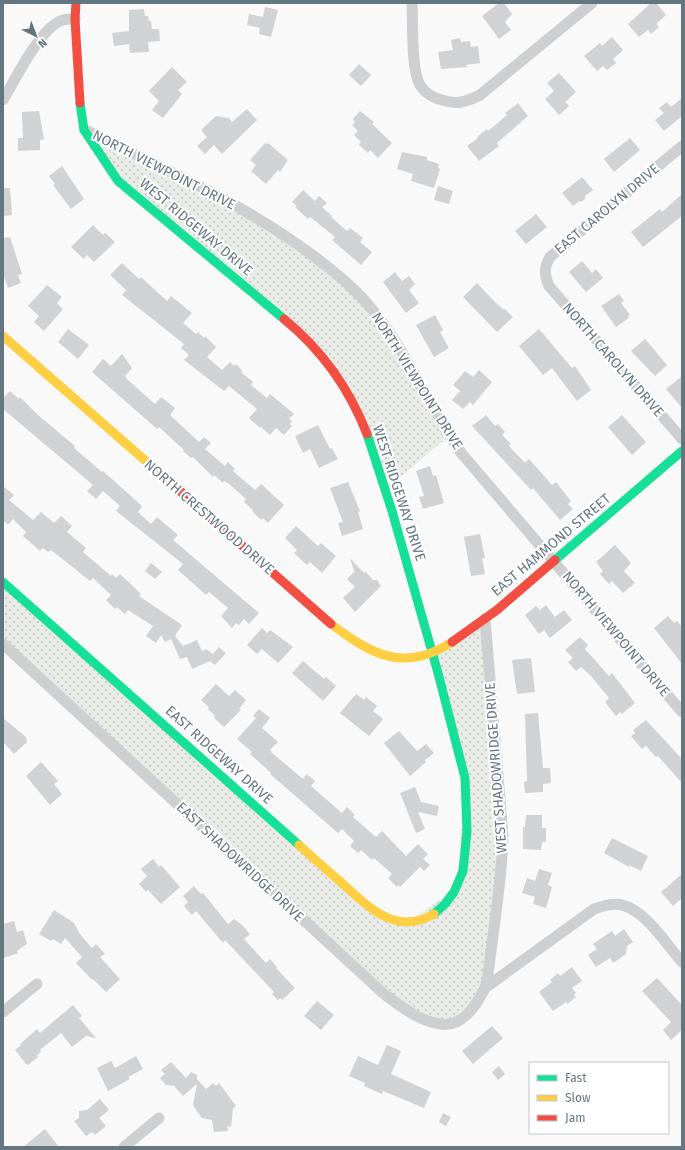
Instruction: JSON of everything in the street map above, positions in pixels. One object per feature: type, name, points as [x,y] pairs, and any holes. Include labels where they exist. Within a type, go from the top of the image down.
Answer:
[{"type":"street","name":"WEST RIDGEWAY DRIVE","points":[[76,3],[75,19],[80,103],[84,130],[118,181],[300,332],[320,351],[340,379],[357,411],[373,447],[433,653],[464,778],[467,834],[465,865],[457,888],[445,906],[427,918]]},
{"type":"street","points":[[412,3],[415,70],[420,85],[432,97],[453,104],[465,102],[480,95],[592,3]]},
{"type":"street","points":[[3,100],[39,41],[50,26],[63,20],[75,19]]},
{"type":"street","name":"NORTH VIEWPOINT DRIVE","points":[[84,130],[215,194],[247,212],[308,252],[352,288],[371,307],[393,338],[438,420],[462,454],[682,712]]},
{"type":"street","name":"EAST CAROLYN DRIVE","points":[[546,279],[546,264],[550,257],[682,146]]},
{"type":"street","name":"NORTH CAROLYN DRIVE","points":[[546,279],[549,286],[682,439]]},
{"type":"street","name":"NORTH CRESTWOOD DRIVE","points":[[3,336],[335,627],[364,645],[391,658],[411,659],[433,653]]},
{"type":"street","name":"EAST HAMMOND STREET","points":[[433,653],[485,619],[682,451]]},
{"type":"street","name":"EAST RIDGEWAY DRIVE","points":[[3,582],[368,907],[391,920],[408,922],[427,918]]},
{"type":"street","name":"WEST SHADOWRIDGE DRIVE","points":[[485,619],[503,836],[502,871],[485,988]]},
{"type":"street","name":"EAST SHADOWRIDGE DRIVE","points":[[3,644],[384,994],[405,1010],[423,1020],[441,1025],[461,1020],[476,1005],[485,988]]},
{"type":"street","points":[[485,988],[594,909],[608,904],[622,905],[634,910],[646,919],[682,962]]},
{"type":"street","points":[[3,1012],[37,984]]},
{"type":"street","points":[[124,1147],[159,1118]]},
{"type":"shaded area","points":[[84,130],[278,231],[371,307],[449,436],[386,489],[373,447],[320,351],[118,181]]},
{"type":"shaded area","points":[[3,582],[368,907],[408,922],[457,888],[465,778],[433,653],[485,619],[503,836],[485,988],[476,1005],[441,1025],[405,1010],[3,644]]},
{"type":"building","points":[[499,3],[504,3],[512,14],[505,22],[511,30],[499,39],[482,16]]},
{"type":"building","points":[[651,3],[656,3],[666,15],[656,24],[659,27],[651,34],[648,30],[639,37],[628,24]]},
{"type":"building","points":[[265,7],[278,10],[271,37],[259,34],[260,28],[247,25],[249,14],[263,17]]},
{"type":"building","points":[[144,9],[145,16],[148,16],[149,21],[151,21],[152,29],[159,29],[160,41],[148,42],[149,52],[130,53],[129,44],[114,46],[112,33],[129,31],[129,10]]},
{"type":"building","points":[[612,37],[623,50],[613,59],[616,63],[607,70],[603,66],[597,71],[584,56],[600,43],[602,46]]},
{"type":"building","points":[[460,38],[461,42],[470,41],[471,47],[478,46],[480,63],[466,65],[467,67],[441,69],[438,52],[453,50],[451,40]]},
{"type":"building","points":[[359,64],[371,75],[361,86],[349,75]]},
{"type":"building","points":[[172,67],[187,82],[178,90],[182,94],[163,118],[152,110],[159,101],[149,91]]},
{"type":"building","points":[[559,73],[576,92],[565,102],[569,106],[559,115],[545,99],[554,91],[547,83]]},
{"type":"building","points":[[682,98],[682,116],[664,131],[655,120],[664,113],[659,108],[667,102],[671,107]]},
{"type":"building","points":[[518,103],[528,116],[497,143],[499,146],[479,161],[467,146],[507,115],[505,113]]},
{"type":"building","points":[[247,109],[257,120],[222,154],[214,145],[205,154],[197,146],[207,137],[201,130],[216,116],[229,118],[232,122]]},
{"type":"building","points":[[39,111],[44,139],[40,140],[40,150],[18,151],[18,138],[23,138],[22,112]]},
{"type":"building","points":[[360,111],[374,122],[372,124],[392,143],[378,158],[370,150],[368,153],[359,145],[361,142],[354,135],[358,131],[352,125],[355,122],[353,119]]},
{"type":"building","points":[[630,138],[640,150],[614,172],[604,159]]},
{"type":"building","points":[[265,143],[268,143],[288,160],[280,172],[278,170],[266,184],[251,171],[256,165],[250,160]]},
{"type":"building","points":[[402,152],[427,157],[427,160],[439,164],[438,168],[440,169],[434,188],[411,181],[413,174],[397,169]]},
{"type":"building","points":[[62,166],[84,199],[71,209],[53,185],[55,184],[49,176]]},
{"type":"building","points":[[582,177],[593,190],[585,196],[585,199],[581,202],[579,201],[573,206],[562,193]]},
{"type":"building","points":[[438,186],[453,191],[449,204],[434,200]]},
{"type":"building","points":[[3,188],[10,188],[12,215],[3,216]]},
{"type":"building","points":[[303,190],[315,201],[319,196],[327,203],[322,207],[332,216],[331,217],[347,231],[350,228],[363,238],[360,242],[372,252],[361,265],[332,240],[335,237],[310,217],[308,219],[295,207],[297,206],[292,202]]},
{"type":"building","points":[[682,194],[682,216],[643,247],[631,232],[660,209],[662,212]]},
{"type":"building","points":[[536,214],[547,227],[526,244],[515,231]]},
{"type":"building","points":[[93,225],[103,235],[105,233],[115,242],[94,262],[87,255],[84,259],[71,247]]},
{"type":"building","points":[[10,237],[22,274],[18,275],[21,283],[8,288],[3,274],[3,238]]},
{"type":"building","points":[[582,261],[592,273],[596,269],[603,278],[586,292],[569,272]]},
{"type":"building","points":[[122,263],[139,279],[141,277],[167,301],[171,296],[192,313],[183,323],[196,334],[198,332],[204,338],[205,336],[216,347],[207,357],[222,370],[230,362],[234,366],[236,364],[242,370],[241,372],[253,382],[251,385],[267,398],[270,394],[294,414],[289,419],[292,421],[290,424],[292,426],[284,435],[276,428],[270,435],[261,427],[260,428],[249,418],[257,409],[229,386],[224,391],[184,360],[189,355],[181,348],[184,344],[122,295],[126,290],[110,275]]},
{"type":"building","points":[[395,272],[402,281],[409,276],[415,284],[409,290],[419,303],[406,313],[383,282]]},
{"type":"building","points":[[477,283],[495,302],[513,317],[497,332],[463,297]]},
{"type":"building","points":[[47,285],[62,297],[57,303],[63,309],[44,331],[34,322],[39,316],[28,306]]},
{"type":"building","points":[[619,294],[624,301],[621,303],[630,315],[628,316],[629,318],[616,327],[601,306]]},
{"type":"building","points":[[435,315],[443,330],[440,332],[449,348],[434,357],[416,325]]},
{"type":"building","points":[[68,329],[89,345],[78,359],[58,342]]},
{"type":"building","points":[[539,329],[572,368],[575,366],[591,390],[577,401],[552,368],[543,375],[519,346]]},
{"type":"building","points":[[645,339],[667,365],[655,376],[631,351]]},
{"type":"building","points":[[122,354],[132,368],[125,376],[128,380],[155,404],[161,397],[175,408],[170,415],[199,442],[204,437],[211,443],[205,449],[225,466],[228,462],[235,469],[233,471],[255,490],[261,484],[284,505],[268,523],[263,518],[261,520],[252,511],[253,510],[244,502],[246,499],[229,484],[224,481],[223,483],[214,475],[213,477],[193,457],[191,458],[183,451],[184,450],[159,427],[157,429],[92,372],[103,359],[111,366]]},
{"type":"building","points":[[479,370],[492,382],[473,405],[470,402],[463,409],[452,400],[460,391],[453,385],[465,371],[473,377]]},
{"type":"building","points":[[682,376],[682,408],[666,389]]},
{"type":"building","points":[[10,391],[19,399],[20,397],[38,415],[75,446],[74,448],[102,472],[103,471],[142,506],[138,512],[151,524],[157,517],[178,535],[173,540],[259,613],[249,624],[244,619],[239,625],[236,623],[232,628],[221,616],[228,608],[209,592],[206,595],[178,570],[183,564],[116,511],[120,506],[103,491],[96,499],[87,491],[93,485],[3,409],[3,398]]},
{"type":"building","points":[[486,415],[495,426],[498,424],[505,432],[502,435],[511,444],[509,446],[525,463],[529,459],[552,485],[556,482],[571,501],[568,504],[573,509],[560,520],[533,488],[531,490],[472,426]]},
{"type":"building","points":[[622,415],[646,442],[632,455],[608,427]]},
{"type":"building","points":[[318,425],[330,449],[332,448],[338,459],[319,468],[310,449],[303,453],[295,436]]},
{"type":"building","points":[[430,466],[433,476],[436,475],[444,503],[423,509],[419,497],[424,496],[416,471]]},
{"type":"building","points":[[348,482],[360,511],[358,512],[363,529],[342,536],[338,523],[343,522],[330,488]]},
{"type":"building","points":[[3,486],[14,495],[9,500],[33,520],[41,512],[54,523],[61,516],[72,526],[67,532],[86,548],[83,552],[111,576],[112,574],[116,578],[120,574],[141,594],[139,596],[182,625],[175,636],[183,646],[197,640],[202,651],[206,649],[213,654],[219,647],[226,653],[215,665],[210,661],[192,669],[187,657],[180,659],[171,639],[165,642],[161,635],[156,643],[146,636],[153,626],[128,610],[125,614],[117,607],[115,609],[106,600],[111,595],[93,578],[90,581],[51,550],[48,552],[43,548],[40,551],[23,536],[26,532],[13,519],[8,525],[3,520]]},
{"type":"building","points":[[296,526],[318,546],[321,543],[336,556],[322,573],[310,562],[307,565],[294,553],[297,550],[285,538]]},
{"type":"building","points":[[480,534],[485,558],[482,558],[485,574],[471,576],[464,537]]},
{"type":"building","points":[[615,545],[631,563],[624,571],[635,583],[623,593],[612,581],[609,584],[600,574],[603,571],[596,562]]},
{"type":"building","points":[[350,558],[364,573],[365,571],[373,580],[377,580],[381,586],[355,612],[343,598],[355,587],[347,579],[354,572],[355,574]]},
{"type":"building","points":[[151,563],[162,572],[155,579],[145,571]]},
{"type":"building","points":[[546,605],[555,617],[564,610],[572,620],[550,638],[544,630],[539,634],[525,615],[536,606],[540,610]]},
{"type":"building","points":[[668,616],[674,623],[677,621],[682,627],[682,664],[654,628]]},
{"type":"building","points":[[262,628],[267,633],[270,630],[293,647],[278,663],[262,649],[257,654],[247,645]]},
{"type":"building","points":[[580,637],[588,645],[585,649],[609,676],[612,673],[635,703],[622,714],[620,712],[616,716],[605,702],[609,698],[591,676],[581,667],[576,671],[568,662],[573,658],[565,650]]},
{"type":"building","points":[[531,658],[535,692],[517,694],[512,660]]},
{"type":"building","points":[[303,661],[324,679],[326,677],[336,686],[323,701],[292,673]]},
{"type":"building","points":[[216,684],[229,696],[235,690],[246,700],[239,709],[241,710],[224,727],[214,718],[215,716],[208,709],[209,707],[201,700]]},
{"type":"building","points":[[356,694],[364,700],[366,697],[377,706],[373,711],[383,719],[369,736],[340,713]]},
{"type":"building","points":[[259,709],[270,718],[262,728],[278,742],[270,750],[272,751],[271,752],[303,779],[307,774],[315,781],[311,786],[342,813],[347,807],[355,815],[353,817],[376,837],[382,831],[406,856],[418,844],[428,854],[423,859],[430,865],[424,871],[420,867],[400,887],[398,885],[397,887],[388,878],[392,874],[374,858],[372,860],[361,850],[358,853],[350,846],[354,841],[342,829],[338,833],[270,774],[271,773],[250,754],[252,752],[237,739],[256,718],[253,716]]},
{"type":"building","points":[[538,713],[543,768],[550,768],[551,783],[543,784],[543,792],[525,793],[524,782],[527,781],[525,714]]},
{"type":"building","points":[[3,718],[26,737],[27,742],[14,754],[3,742]]},
{"type":"building","points":[[646,720],[682,759],[682,783],[658,756],[656,757],[646,746],[642,749],[631,736],[635,733],[633,730]]},
{"type":"building","points":[[399,731],[417,751],[426,744],[434,753],[410,776],[384,743]]},
{"type":"building","points":[[41,762],[58,781],[54,784],[62,794],[50,805],[26,776]]},
{"type":"building","points":[[415,787],[421,802],[439,806],[437,816],[418,812],[425,829],[416,833],[400,793]]},
{"type":"building","points":[[526,815],[542,815],[542,828],[546,828],[546,842],[542,842],[541,850],[523,849],[523,827],[525,827]]},
{"type":"building","points":[[612,838],[648,856],[641,871],[629,865],[629,867],[604,853]]},
{"type":"building","points":[[153,859],[159,867],[161,865],[180,887],[161,904],[148,890],[146,892],[139,884],[147,876],[141,869]]},
{"type":"building","points":[[539,869],[552,873],[548,885],[552,887],[546,908],[533,904],[535,897],[522,893],[527,878],[535,881]]},
{"type":"building","points":[[682,874],[682,898],[673,906],[661,892]]},
{"type":"building","points":[[194,886],[201,894],[203,893],[228,924],[234,919],[241,924],[250,934],[244,939],[266,963],[270,959],[277,967],[276,968],[295,988],[282,1000],[280,998],[278,1000],[272,994],[274,992],[225,940],[223,943],[196,911],[192,915],[184,906],[188,902],[183,896]]},
{"type":"building","points":[[54,910],[74,923],[80,934],[92,948],[96,944],[105,954],[100,957],[120,979],[106,992],[76,963],[82,957],[65,938],[61,944],[53,939],[51,941],[39,934]]},
{"type":"building","points":[[14,921],[17,932],[23,930],[27,944],[17,951],[18,953],[3,958],[3,924]]},
{"type":"building","points":[[624,929],[633,942],[627,946],[626,954],[613,963],[610,958],[596,967],[588,955],[597,949],[593,944],[612,931],[615,936]]},
{"type":"building","points":[[572,967],[582,981],[572,988],[576,993],[574,995],[576,997],[567,1004],[566,1002],[553,1011],[539,992],[552,982],[550,980],[558,973],[560,976]]},
{"type":"building","points":[[657,978],[682,1005],[682,1030],[671,1040],[663,1030],[671,1022],[642,991]]},
{"type":"building","points":[[317,1001],[334,1015],[321,1030],[304,1016]]},
{"type":"building","points":[[73,1005],[82,1016],[79,1018],[96,1038],[86,1036],[72,1047],[61,1033],[40,1050],[41,1052],[37,1055],[38,1057],[28,1065],[26,1064],[15,1050],[37,1029],[40,1033]]},
{"type":"building","points":[[492,1026],[503,1038],[473,1064],[462,1051]]},
{"type":"building","points":[[387,1045],[401,1051],[391,1074],[431,1092],[424,1108],[383,1091],[382,1094],[364,1086],[365,1083],[349,1076],[358,1056],[378,1065]]},
{"type":"building","points":[[136,1056],[143,1069],[128,1077],[130,1079],[108,1091],[97,1068],[111,1061],[115,1068]]},
{"type":"building","points":[[171,1062],[186,1078],[191,1072],[197,1075],[197,1079],[206,1089],[213,1083],[216,1086],[219,1083],[236,1106],[233,1108],[231,1127],[227,1126],[228,1131],[214,1132],[212,1120],[202,1118],[196,1110],[193,1105],[197,1084],[183,1096],[174,1086],[166,1085],[160,1078],[165,1074],[161,1070]]},
{"type":"building","points":[[499,1066],[505,1074],[498,1080],[492,1072]]},
{"type":"building","points":[[100,1099],[109,1110],[99,1118],[106,1126],[95,1135],[92,1132],[86,1136],[74,1121],[79,1118],[79,1111],[87,1110]]},
{"type":"building","points":[[443,1113],[451,1117],[446,1126],[439,1122]]},
{"type":"building","points":[[45,1129],[59,1147],[23,1147]]},
{"type":"traffic: fast","points":[[80,103],[84,130],[118,181],[284,319]]},
{"type":"traffic: fast","points":[[367,434],[392,511],[438,673],[465,778],[467,831],[463,871],[454,892],[445,904],[434,914]]},
{"type":"traffic: fast","points":[[555,560],[682,451]]},
{"type":"traffic: fast","points":[[3,582],[299,845]]},
{"type":"traffic: slow","points":[[3,336],[180,491]]},
{"type":"traffic: slow","points":[[331,624],[360,644],[389,656],[403,658],[419,657],[452,642]]},
{"type":"traffic: slow","points":[[299,845],[363,902],[384,916],[396,921],[408,922],[421,920],[434,914]]},
{"type":"traffic: jam","points":[[76,3],[75,19],[80,103]]},
{"type":"traffic: jam","points":[[284,319],[298,331],[333,371],[352,401],[367,434]]},
{"type":"traffic: jam","points":[[180,491],[331,624]]},
{"type":"traffic: jam","points":[[452,642],[497,610],[555,560]]}]
